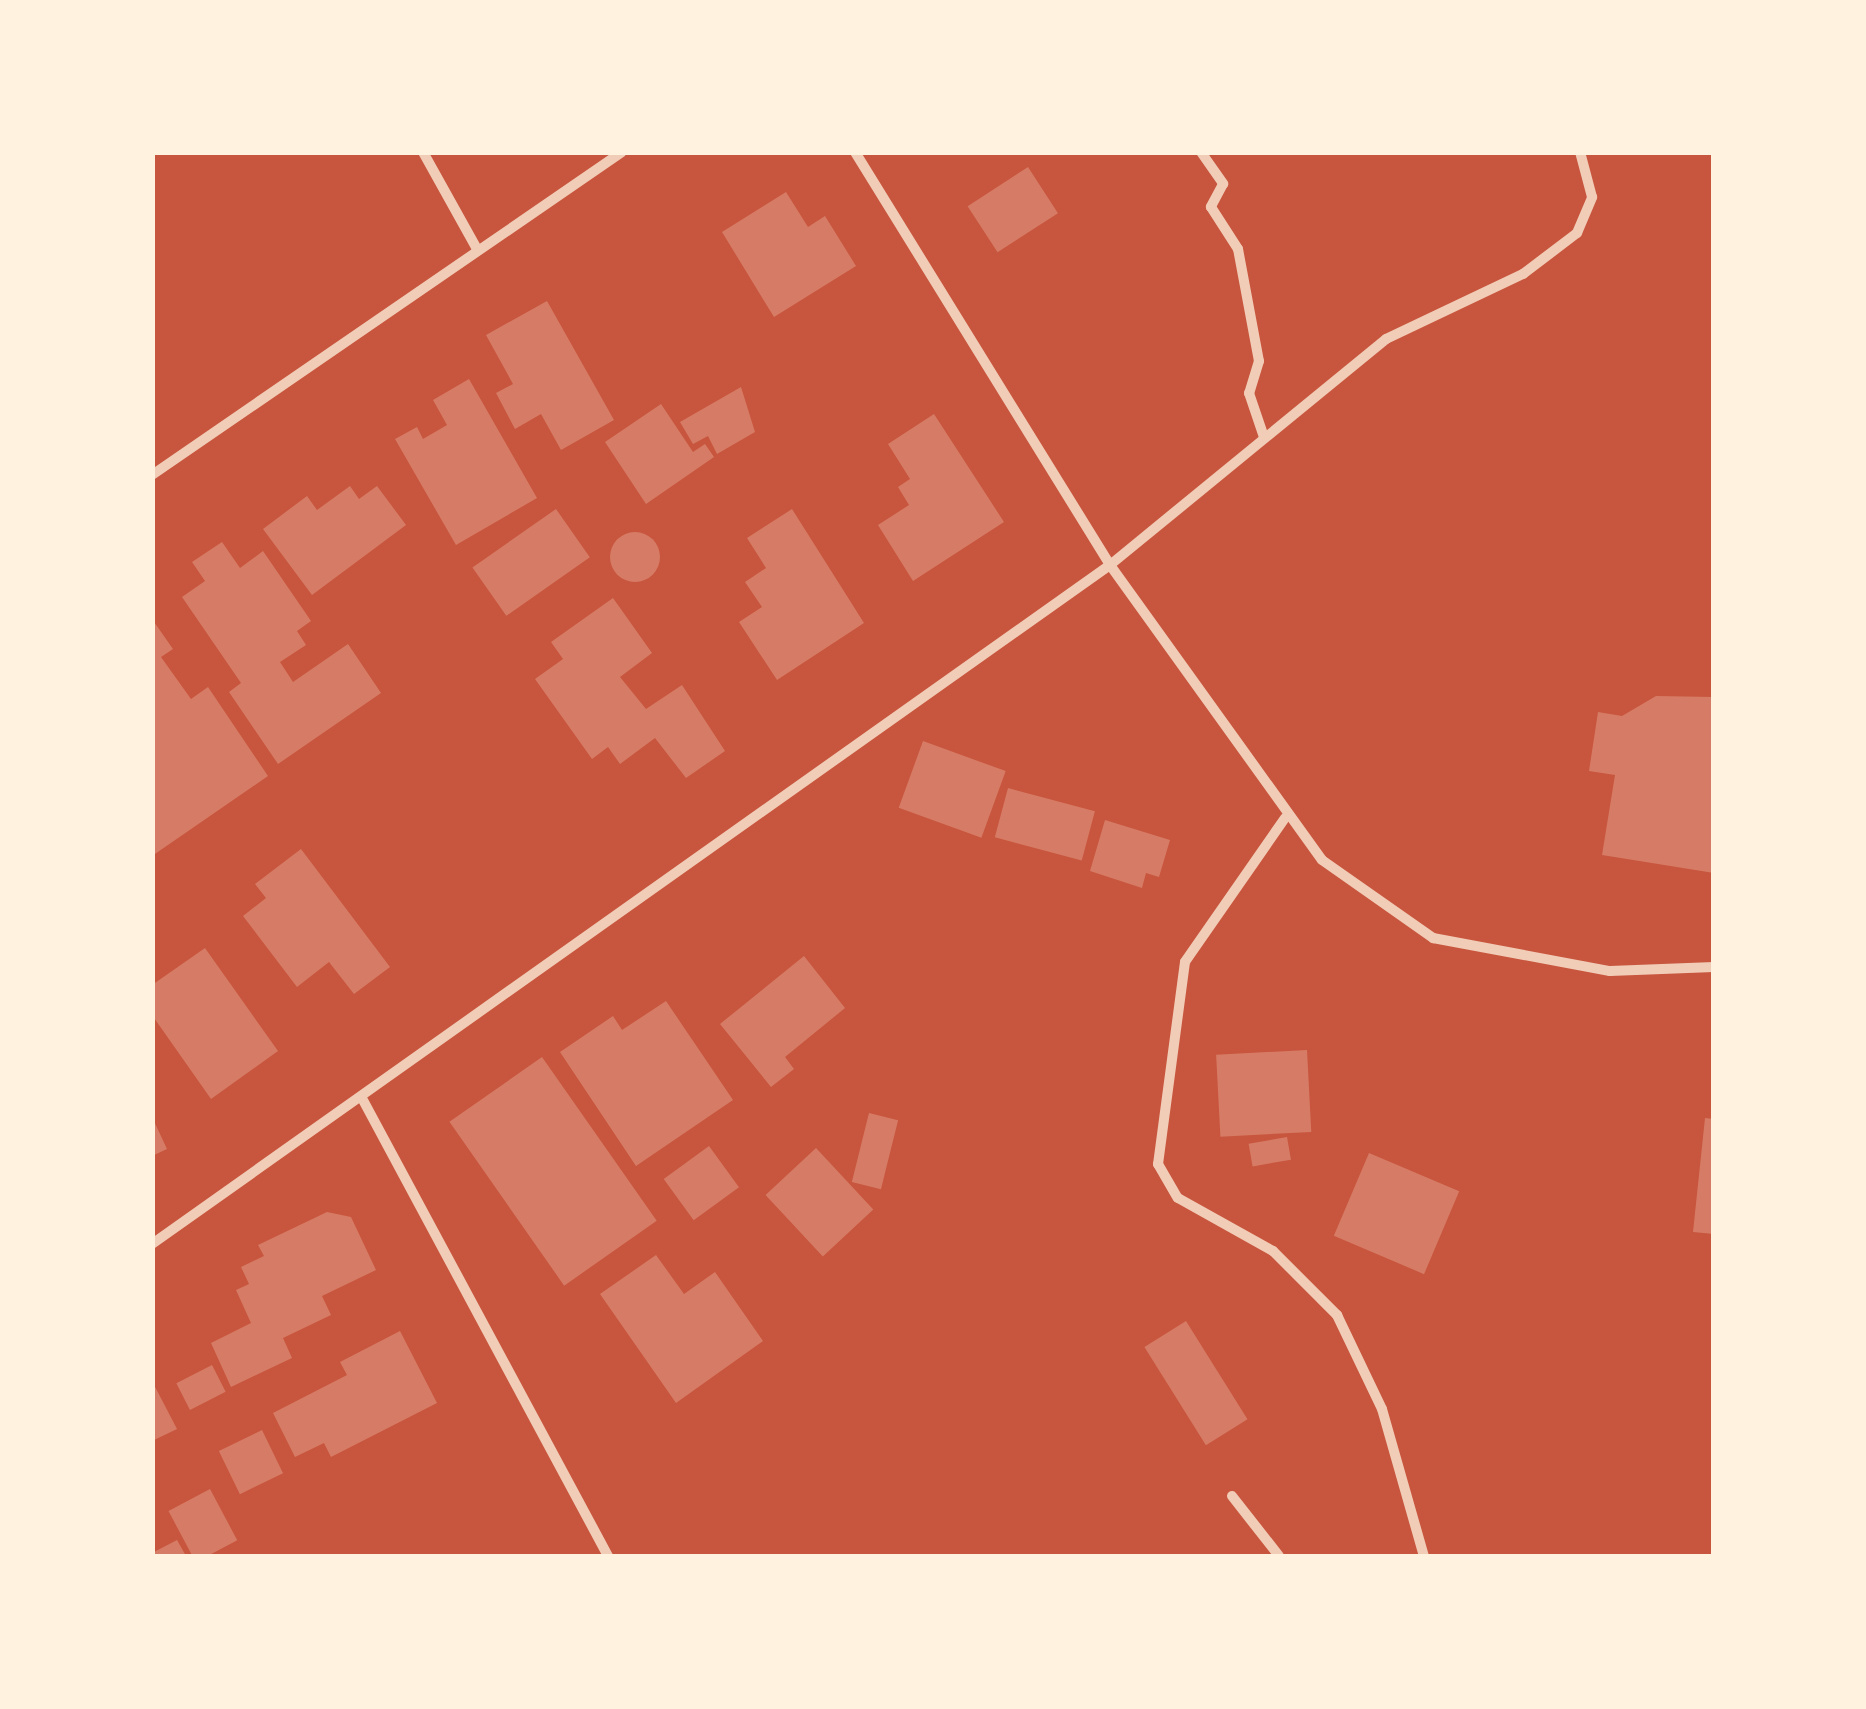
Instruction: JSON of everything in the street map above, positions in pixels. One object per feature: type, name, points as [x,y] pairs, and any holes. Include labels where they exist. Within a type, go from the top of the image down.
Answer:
[{"type":"street","points":[[423,152],[476,249]]},
{"type":"street","points":[[152,475],[622,152]]},
{"type":"street","points":[[855,152],[1110,564],[1285,818],[1374,903],[1433,938],[1610,971],[1714,968]]},
{"type":"street","points":[[1201,152],[1223,184],[1211,206],[1238,249],[1259,360],[1250,393],[1264,437]]},
{"type":"street","points":[[152,1244],[362,1100],[1110,564],[1386,339],[1523,274],[1577,233],[1592,197],[1580,152]]},
{"type":"street","points":[[1285,818],[1185,962],[1158,1164],[1178,1198],[1273,1251],[1337,1315],[1382,1409],[1424,1556]]},
{"type":"street","points":[[362,1100],[608,1556]]},
{"type":"street","points":[[1232,1496],[1279,1556]]},
{"type":"building","points":[[1028,167],[1058,213],[998,252],[968,206]]},
{"type":"building","points":[[786,192],[808,227],[825,216],[856,266],[774,317],[722,232]]},
{"type":"building","points":[[547,301],[614,420],[561,450],[541,414],[515,429],[496,393],[513,384],[486,335]]},
{"type":"building","points":[[469,379],[537,498],[456,545],[395,439],[417,427],[423,439],[447,425],[433,400]]},
{"type":"building","points":[[741,387],[755,432],[717,454],[708,436],[693,444],[680,422]]},
{"type":"building","points":[[661,404],[693,452],[705,444],[714,457],[646,504],[605,442]]},
{"type":"building","points":[[934,414],[1004,522],[913,581],[878,525],[909,505],[898,487],[910,479],[888,444]]},
{"type":"building","points":[[350,486],[359,499],[377,486],[406,525],[312,595],[263,529],[307,496],[317,510]]},
{"type":"building","points":[[556,509],[590,557],[506,616],[472,568]]},
{"type":"building","points":[[792,509],[864,623],[777,680],[739,622],[762,607],[745,582],[766,568],[747,538]]},
{"type":"building","points":[[635,532],[653,539],[660,557],[653,575],[635,582],[617,575],[610,557],[617,539]]},
{"type":"building","points":[[222,542],[240,568],[263,551],[311,621],[297,631],[306,645],[280,662],[293,682],[348,644],[381,693],[278,764],[229,692],[241,683],[182,597],[205,581],[192,562]]},
{"type":"building","points":[[613,598],[652,653],[620,677],[646,709],[682,685],[725,751],[686,778],[655,738],[620,764],[608,747],[592,759],[535,679],[563,659],[551,642]]},
{"type":"building","points":[[152,619],[173,649],[161,657],[191,699],[208,687],[268,776],[152,856]]},
{"type":"building","points":[[1656,696],[1714,697],[1714,873],[1602,855],[1615,775],[1589,771],[1598,712],[1622,716]]},
{"type":"building","points":[[923,741],[1006,771],[981,838],[899,808]]},
{"type":"building","points":[[1008,788],[1095,811],[1082,861],[995,837]]},
{"type":"building","points":[[1105,820],[1170,840],[1159,877],[1146,873],[1142,888],[1090,871]]},
{"type":"building","points":[[301,849],[390,967],[354,994],[329,962],[297,987],[243,916],[266,898],[255,884]]},
{"type":"building","points":[[205,948],[278,1051],[211,1099],[152,1015],[152,985]]},
{"type":"building","points":[[804,956],[845,1008],[785,1057],[794,1069],[771,1087],[720,1024]]},
{"type":"building","points":[[666,1001],[733,1100],[636,1166],[560,1052],[613,1016],[622,1030]]},
{"type":"building","points":[[1307,1050],[1311,1132],[1220,1137],[1216,1055]]},
{"type":"building","points":[[542,1057],[657,1221],[564,1286],[449,1122]]},
{"type":"building","points":[[869,1113],[898,1120],[881,1189],[852,1182]]},
{"type":"building","points":[[152,1117],[167,1149],[152,1156]]},
{"type":"building","points":[[1705,1118],[1714,1119],[1714,1234],[1693,1232]]},
{"type":"building","points":[[1287,1137],[1291,1160],[1253,1166],[1249,1144]]},
{"type":"building","points":[[709,1146],[739,1187],[694,1220],[664,1179]]},
{"type":"building","points":[[816,1148],[873,1209],[823,1256],[766,1195]]},
{"type":"building","points":[[1369,1153],[1459,1191],[1424,1274],[1334,1236]]},
{"type":"building","points":[[327,1212],[351,1217],[376,1270],[322,1296],[331,1315],[283,1338],[292,1358],[231,1387],[211,1343],[251,1323],[236,1290],[249,1284],[241,1267],[264,1256],[258,1245]]},
{"type":"building","points":[[656,1255],[684,1294],[715,1272],[763,1341],[676,1403],[600,1294]]},
{"type":"building","points":[[1186,1321],[1247,1419],[1206,1445],[1144,1347]]},
{"type":"building","points":[[400,1331],[437,1403],[331,1457],[324,1443],[295,1457],[273,1413],[347,1375],[340,1362]]},
{"type":"building","points":[[212,1365],[226,1392],[190,1410],[176,1383]]},
{"type":"building","points":[[152,1381],[177,1429],[152,1441]]},
{"type":"building","points":[[262,1430],[283,1473],[240,1494],[219,1451]]},
{"type":"building","points":[[210,1489],[237,1540],[208,1556],[192,1556],[169,1511]]},
{"type":"building","points":[[177,1540],[186,1556],[152,1556],[152,1553]]}]
